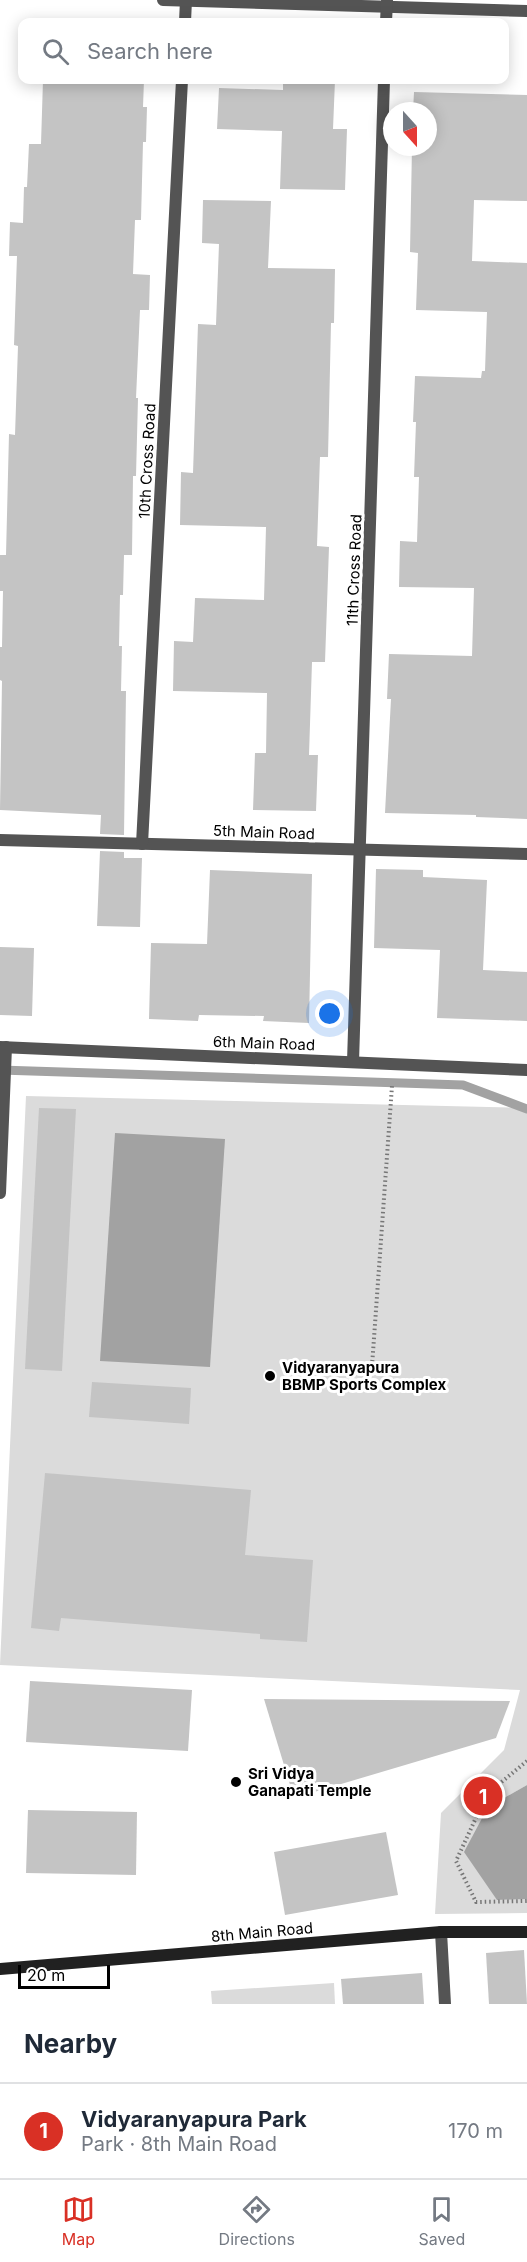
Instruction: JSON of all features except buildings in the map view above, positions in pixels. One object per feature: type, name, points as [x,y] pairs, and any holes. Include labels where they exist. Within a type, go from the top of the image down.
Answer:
[{"type":"street","points":[[163,0],[387,3],[527,11]]},
{"type":"street","points":[[185,18],[186,0]]},
{"type":"street","points":[[386,18],[387,3]]},
{"type":"street","name":"10th Cross Road","points":[[142,844],[182,84]]},
{"type":"street","name":"11th Cross Road","points":[[353,1062],[384,84]]},
{"type":"street","name":"5th Main Road","points":[[0,840],[527,854]]},
{"type":"street","points":[[0,1193],[5,1074],[3,1047]]},
{"type":"street","name":"6th Main Road","points":[[3,1047],[527,1070]]},
{"type":"street","points":[[441,1932],[445,2004]]},
{"type":"street","name":"8th Main Road","points":[[0,1969],[441,1932],[527,1932]]},
{"type":"path","points":[[372,1366],[393,1064]]},
{"type":"path","points":[[527,1761],[488,1794],[456,1861],[476,1902],[527,1901]]},
{"type":"shaded area","name":"Vidyaranyapura BBMP Sports Complex","points":[[26,1096],[527,1108],[527,1785],[488,1807],[497,1900],[527,1899],[527,1913],[435,1914],[441,1813],[504,1750],[520,1690],[0,1665]]},
{"type":"shaded area","points":[[115,1133],[225,1139],[210,1367],[100,1361]]},
{"type":"shaded area","points":[[527,1785],[527,1899],[497,1900],[464,1852],[488,1807]]},
{"type":"shaded area","points":[[334,1983],[335,2004],[212,2004],[211,1991]]},
{"type":"waterway","points":[[0,1070],[463,1085],[527,1109]]},
{"type":"place","name":"Vidyaranyapura BBMP Sports Complex","points":[[270,1376]]},
{"type":"place","name":"Sri Vidya Ganapati Temple","points":[[236,1782]]},
{"type":"place","name":"Vidyaranyapura Park","points":[[483,1796]]}]
